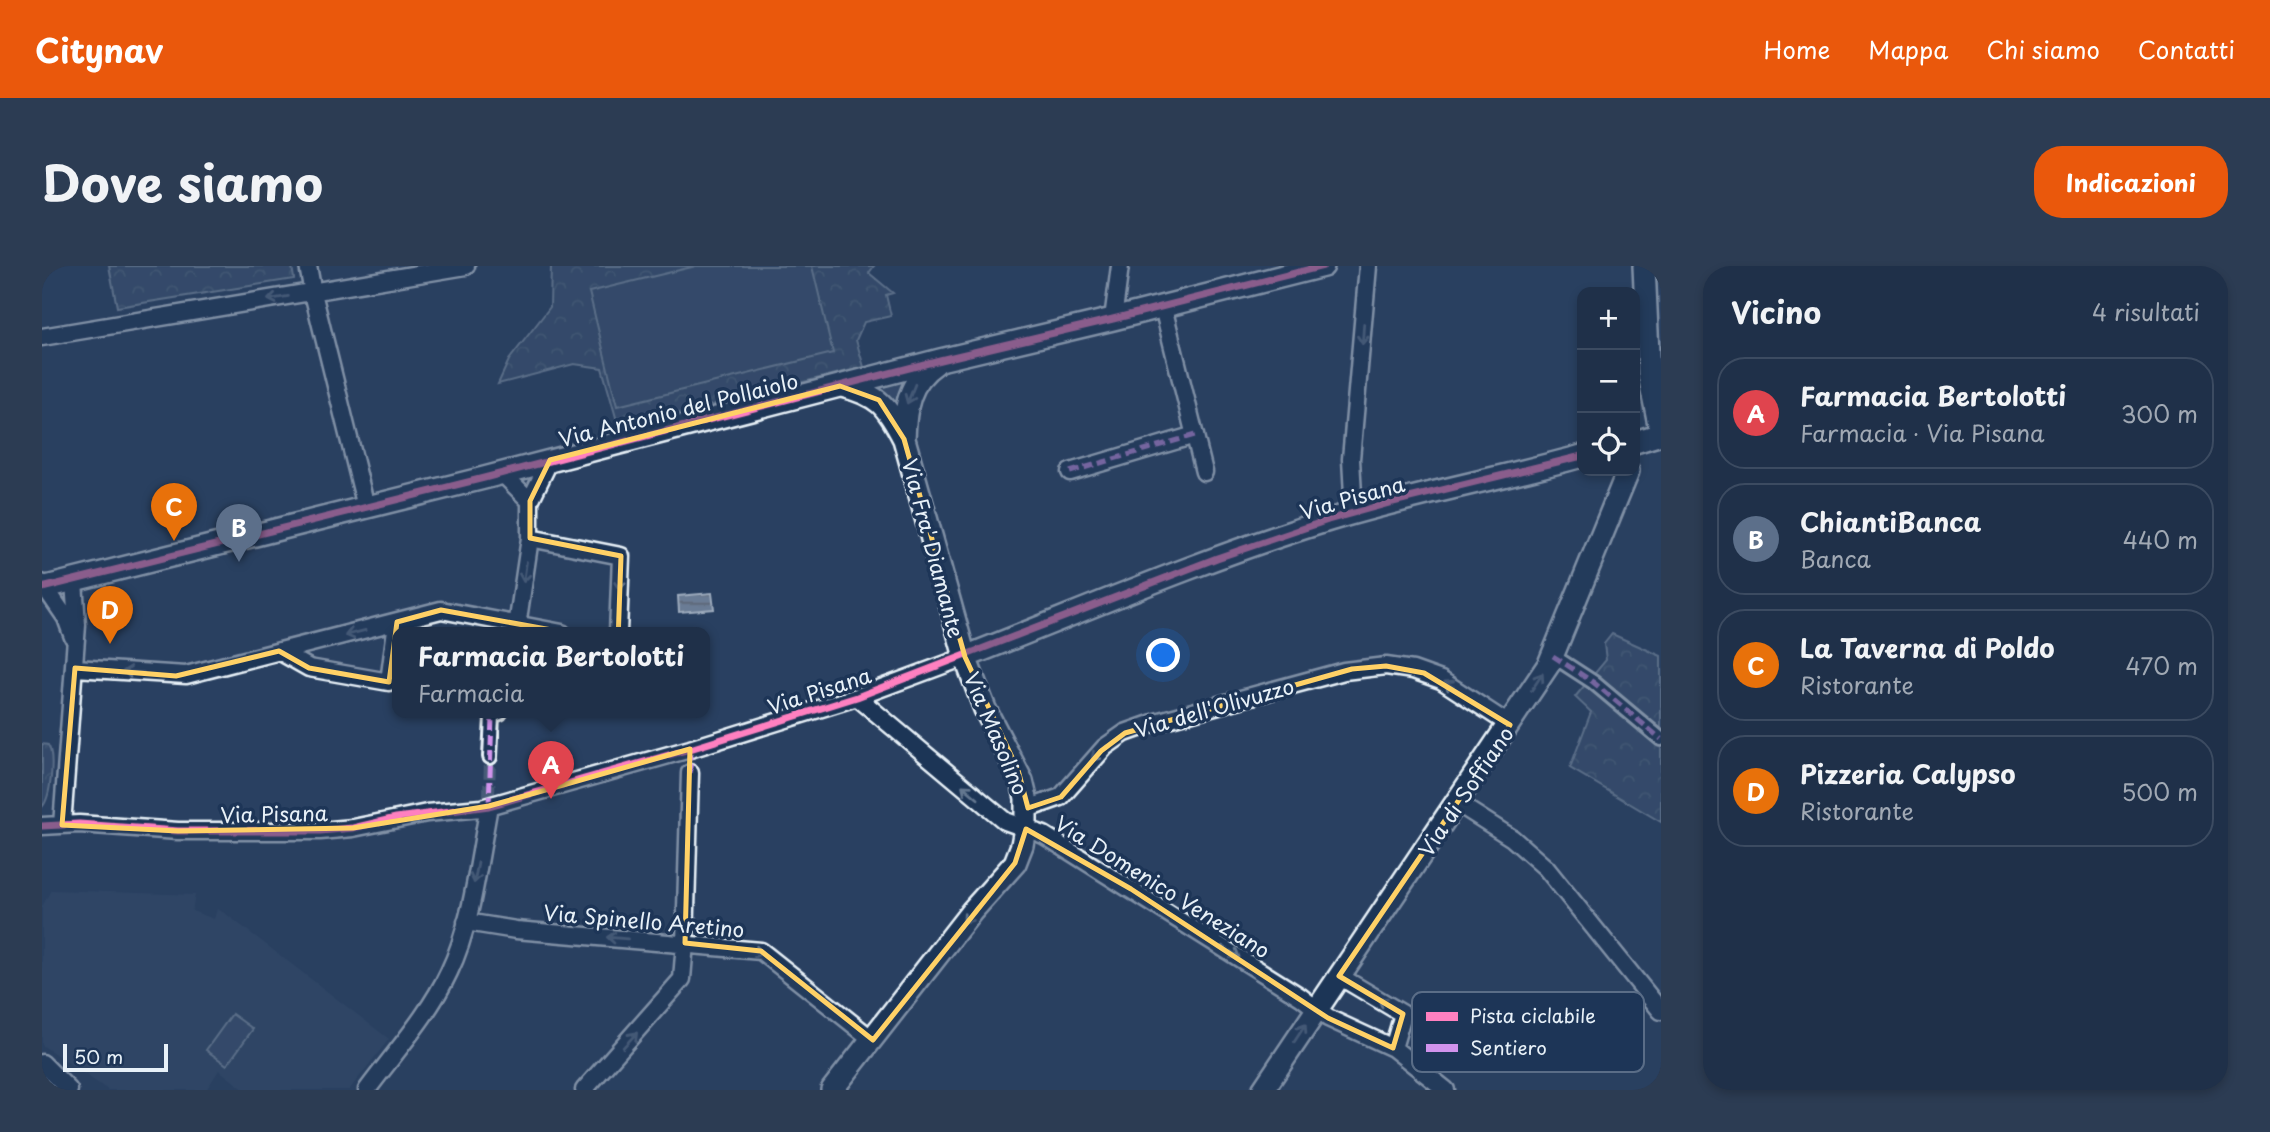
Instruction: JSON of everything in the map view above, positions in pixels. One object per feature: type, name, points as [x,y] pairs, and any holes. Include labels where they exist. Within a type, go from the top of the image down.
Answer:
[{"type":"street","points":[[308,266],[366,507]]},
{"type":"street","points":[[42,337],[466,266]]},
{"type":"street","points":[[1113,319],[1120,266]]},
{"type":"street","name":"Via Antonio del Pollaiolo","points":[[43,586],[74,581],[940,360],[1323,266]]},
{"type":"street","points":[[1354,513],[1352,459],[1368,266]]},
{"type":"street","points":[[1644,266],[1650,380],[1647,441]]},
{"type":"street","points":[[1163,307],[1204,471]]},
{"type":"street","name":"Via Fra' Diamante","points":[[904,439],[907,405],[912,388],[922,374],[940,360]]},
{"type":"street","name":"Via Fra' Diamante","points":[[840,386],[865,392],[879,400],[904,439],[965,657]]},
{"type":"street","points":[[1070,472],[1195,435]]},
{"type":"street","name":"Via Pisana","points":[[42,826],[79,824],[178,831],[320,831],[353,828],[489,801],[690,749],[857,697],[1217,558],[1354,513],[1577,457]]},
{"type":"street","points":[[516,627],[530,538],[530,501],[550,460]]},
{"type":"street","points":[[502,473],[530,501]]},
{"type":"street","name":"Via di Soffiano","points":[[1263,1090],[1510,725],[1553,656],[1626,476]]},
{"type":"street","points":[[530,538],[621,556],[618,627]]},
{"type":"street","points":[[62,825],[76,649],[77,598],[74,581]]},
{"type":"street","points":[[43,586],[68,622],[76,649]]},
{"type":"street","points":[[75,668],[176,676],[441,610],[508,627]]},
{"type":"street","points":[[396,627],[397,622]]},
{"type":"street","points":[[279,651],[309,668],[389,682],[392,660]]},
{"type":"street","points":[[1553,656],[1593,682],[1661,739]]},
{"type":"street","name":"Via Masolino","points":[[965,657],[985,709],[1023,781],[1026,819]]},
{"type":"street","name":"Via dell'Olivuzzo","points":[[1026,819],[1061,797],[1095,756],[1125,733],[1156,722],[1352,670],[1386,666],[1424,673],[1452,686],[1510,725]]},
{"type":"street","name":"Via Domenico Veneziano","points":[[857,697],[1005,821],[1026,819],[1044,835],[1328,1018],[1393,1048],[1412,1070]]},
{"type":"street","points":[[490,757],[492,718]]},
{"type":"street","points":[[584,1090],[681,982],[685,943],[690,749]]},
{"type":"street","points":[[367,1090],[416,1025],[443,984],[455,959],[466,922],[489,801]]},
{"type":"street","points":[[1457,803],[1512,838],[1546,868],[1661,1012]]},
{"type":"street","points":[[832,1090],[972,911],[1015,863],[1026,819]]},
{"type":"street","name":"Via Spinello Aretino","points":[[466,922],[516,930],[761,951],[873,1040]]},
{"type":"street","points":[[1339,976],[1403,1014],[1393,1048]]},
{"type":"street","points":[[42,1063],[69,1090]]},
{"type":"street","name":"Via Domenico Veneziano","points":[[1424,1084],[1446,1090]]},
{"type":"highlighted area","points":[[840,386],[879,400],[904,439],[965,657],[1018,770],[1028,808],[1061,797],[1101,751],[1125,733],[1352,669],[1386,666],[1424,673],[1510,725],[1339,976],[1403,1014],[1393,1048],[1328,1018],[1131,889],[1026,829],[1015,863],[873,1040],[761,951],[685,943],[690,749],[489,806],[353,828],[178,831],[62,825],[75,668],[176,676],[279,651],[309,668],[389,682],[397,622],[441,610],[618,642],[621,556],[530,538],[530,501],[550,460]]},
{"type":"shaded area","points":[[712,593],[714,609],[679,612],[678,596]]},
{"type":"shaded area","points":[[51,890],[195,895],[192,911],[214,919],[217,909],[226,914],[389,1039],[349,1090],[245,1090],[219,1070],[206,1090],[108,1090],[42,1045],[42,907]]},
{"type":"green space","points":[[109,266],[292,266],[294,279],[117,307]]},
{"type":"green space","points":[[551,266],[874,266],[869,273],[893,293],[886,295],[891,316],[864,322],[856,340],[864,367],[619,428],[602,368],[574,364],[498,384],[509,360],[550,307]]},
{"type":"green space","points":[[696,266],[812,266],[833,353],[617,406],[589,292]]},
{"type":"green space","points":[[921,369],[900,420],[872,386]]},
{"type":"green space","points":[[1612,634],[1661,656],[1661,822],[1570,768],[1591,712],[1575,697],[1606,660],[1604,644]]},
{"type":"green space","points":[[42,744],[48,745],[52,767],[48,795],[42,807]]},
{"type":"green space","points":[[232,1014],[253,1029],[227,1065],[206,1050]]},
{"type":"tunnel","points":[[489,796],[490,757]]},
{"type":"marked path","points":[[1070,472],[1195,435]]},
{"type":"marked path","points":[[1553,656],[1593,682],[1661,739]]},
{"type":"marked path","points":[[489,806],[492,718]]},
{"type":"marked path","points":[[690,749],[690,773]]},
{"type":"cycle path","points":[[42,588],[484,478],[940,360],[1323,266]]},
{"type":"cycle path","points":[[42,826],[79,824],[178,831],[320,831],[489,806],[690,749],[857,697],[1217,558],[1328,520],[1577,457]]},
{"type":"place","name":"La Taverna di Poldo","points":[[174,541]]},
{"type":"place","name":"ChiantiBanca","points":[[239,562]]},
{"type":"place","name":"Pizzeria Calypso","points":[[110,644]]},
{"type":"place","name":"Farmacia Bertolotti","points":[[551,799]]}]
